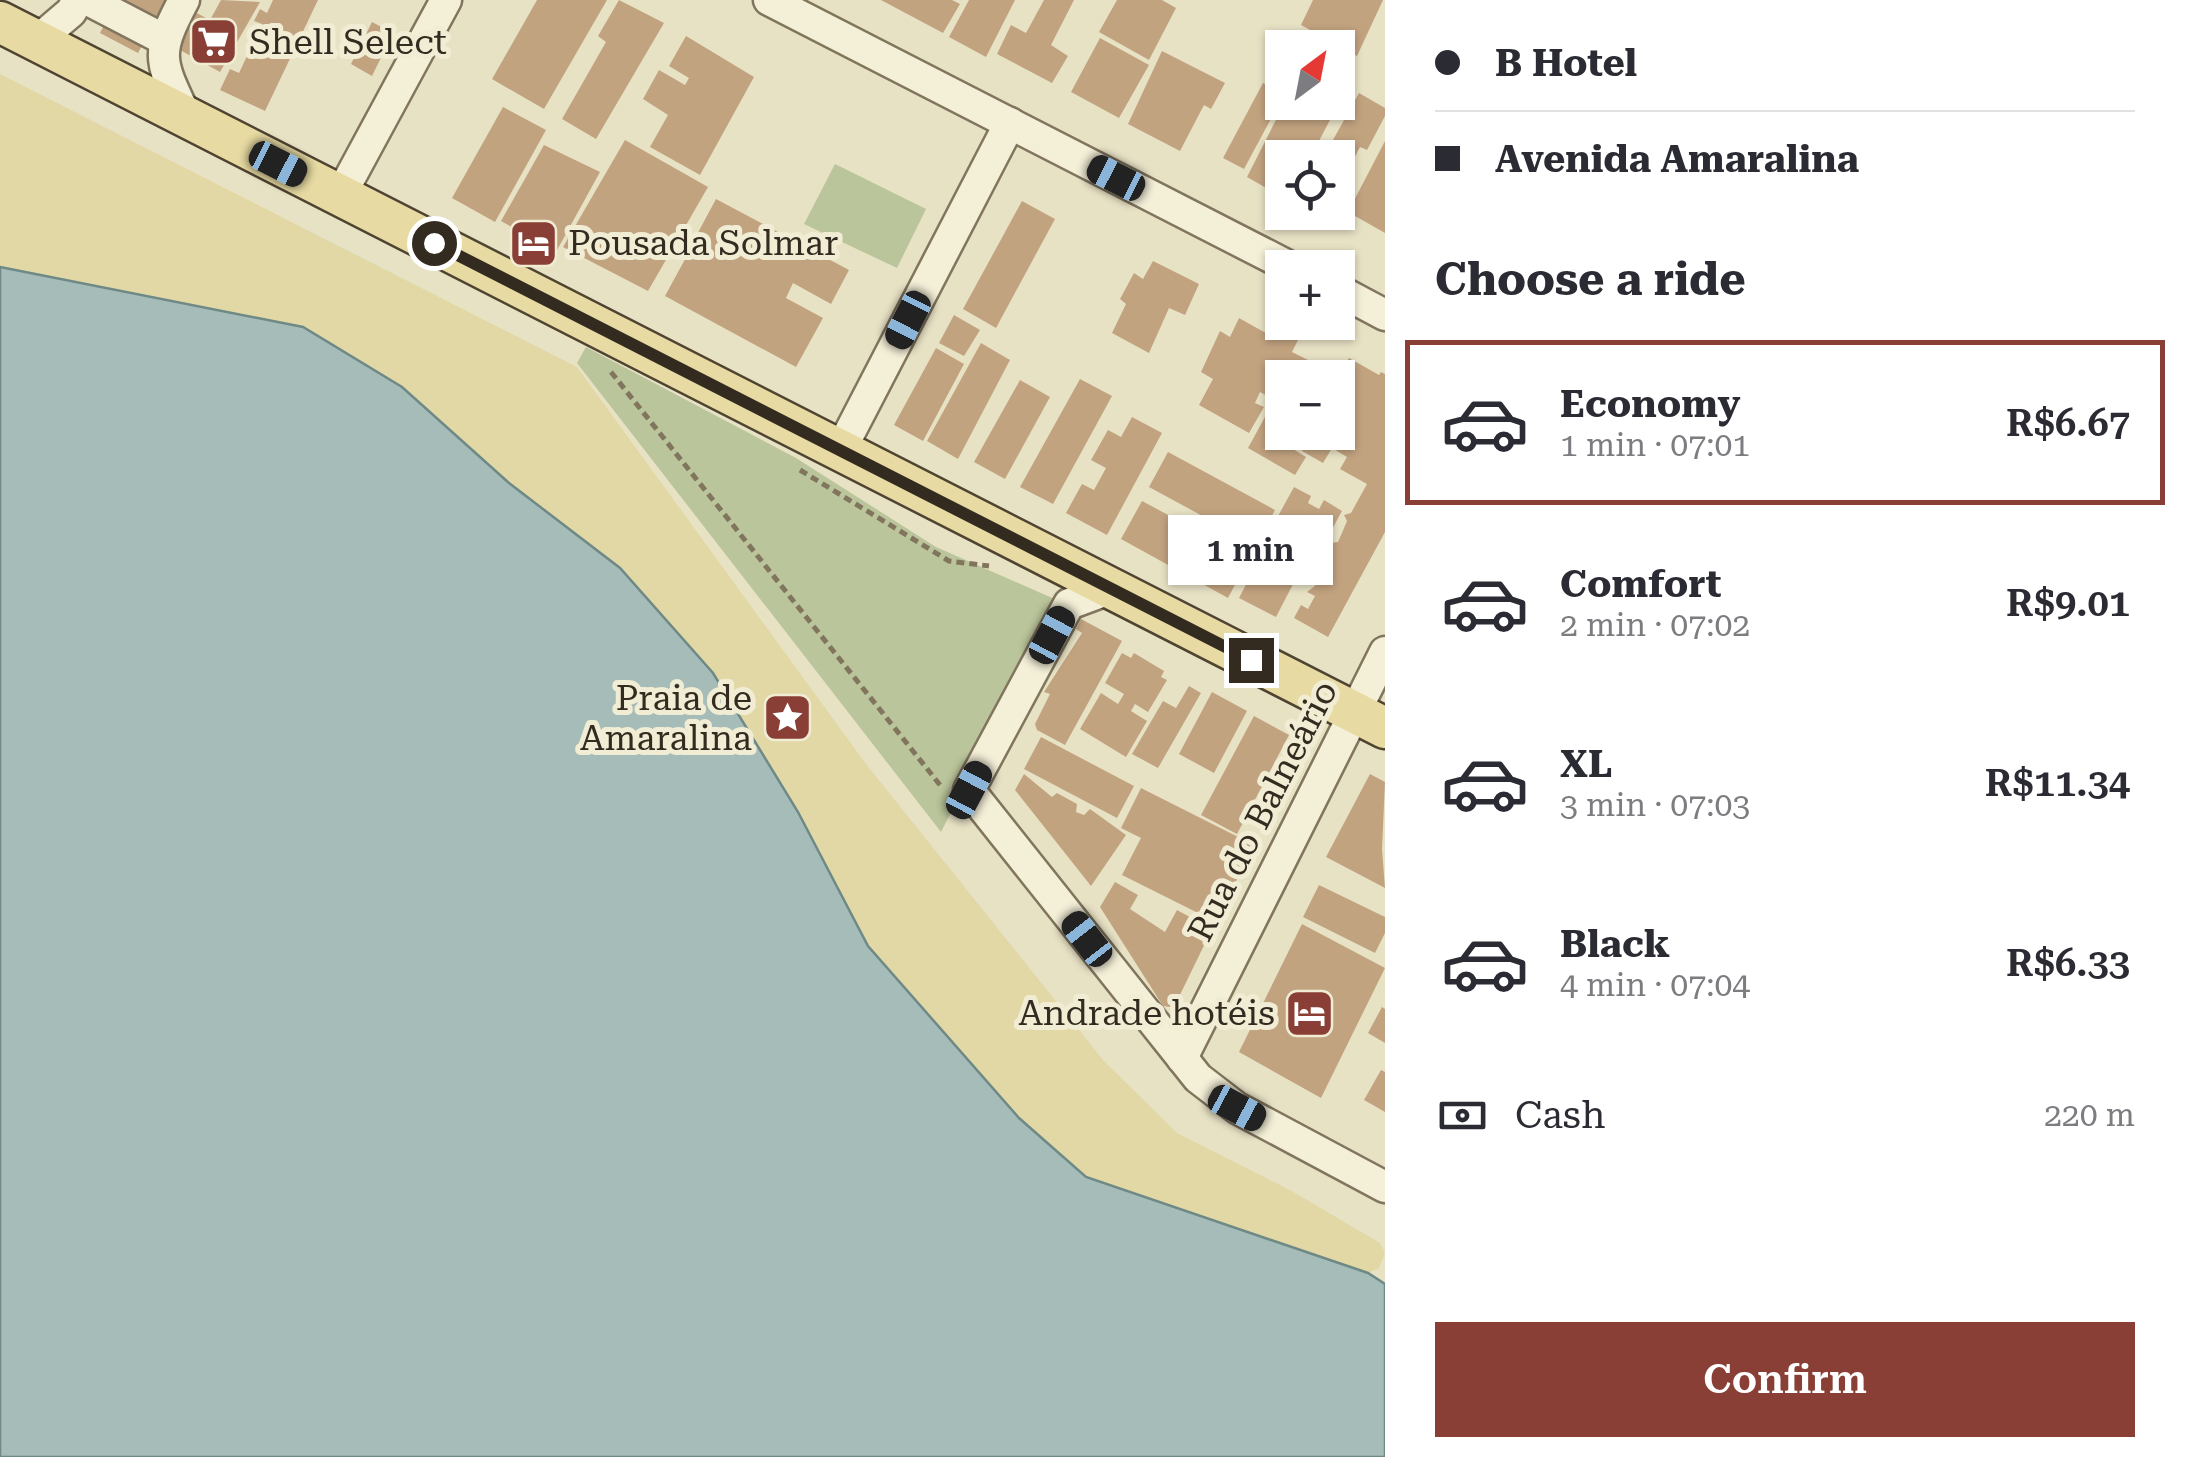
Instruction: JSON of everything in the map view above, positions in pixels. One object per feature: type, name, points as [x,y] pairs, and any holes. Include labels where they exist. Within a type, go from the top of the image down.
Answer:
[{"type":"main road","points":[[0,22],[1370,721]]},
{"type":"street","points":[[38,41],[71,12],[78,0]]},
{"type":"street","points":[[88,0],[163,39]]},
{"type":"street","points":[[184,0],[163,39],[162,58],[186,117]]},
{"type":"street","points":[[340,196],[446,0]]},
{"type":"street","points":[[769,0],[1265,254]]},
{"type":"street","points":[[840,451],[1010,123]]},
{"type":"street","points":[[1355,299],[1385,315]]},
{"type":"street","points":[[1112,588],[1068,604],[969,790],[1198,1078],[1237,1108],[1385,1188]]},
{"type":"street","name":"Rua do Balneário","points":[[1182,1058],[1370,721],[1385,652]]},
{"type":"green space","points":[[835,164],[926,209],[897,268],[804,224]]},
{"type":"green space","points":[[586,347],[796,458],[936,547],[1059,601],[941,832],[577,363]]},
{"type":"sand","name":"Praia de Amaralina","points":[[0,74],[577,367],[866,764],[1103,1060],[1177,1133],[1290,1190],[1380,1243],[1385,1253],[1379,1268],[1368,1273],[1086,1177],[1019,1118],[868,946],[798,812],[620,568],[303,327],[0,267]]},
{"type":"water","points":[[0,267],[303,327],[402,387],[509,483],[620,568],[713,673],[798,812],[868,946],[1019,1118],[1086,1177],[1368,1273],[1385,1284],[1385,1457],[0,1457]]},
{"type":"building","points":[[117,0],[172,0],[210,20],[221,0],[260,2],[220,72],[149,33],[138,53],[100,33]]},
{"type":"building","points":[[273,0],[318,0],[265,111],[220,90],[230,69],[239,73],[262,24],[254,21],[260,9],[267,13]]},
{"type":"building","points":[[537,0],[607,0],[544,109],[492,79]]},
{"type":"building","points":[[619,0],[664,23],[596,139],[562,119],[606,42],[598,36]]},
{"type":"building","points":[[881,0],[952,0],[960,4],[943,33]]},
{"type":"building","points":[[969,0],[1015,0],[986,57],[949,37]]},
{"type":"building","points":[[1044,0],[1074,0],[1051,45],[1068,56],[1052,83],[997,54],[1011,25],[1026,33]]},
{"type":"building","points":[[1117,0],[1162,0],[1176,8],[1149,60],[1099,32]]},
{"type":"building","points":[[1313,0],[1383,0],[1357,56],[1355,30],[1310,30],[1301,25]]},
{"type":"building","points":[[372,22],[393,33],[372,76],[351,64]]},
{"type":"building","points":[[686,36],[754,77],[700,175],[650,147],[668,115],[643,99],[659,70],[685,85],[689,78],[669,66]]},
{"type":"building","points":[[1100,38],[1149,65],[1119,118],[1071,92]]},
{"type":"building","points":[[1162,51],[1225,83],[1211,109],[1204,105],[1180,151],[1128,124]]},
{"type":"building","points":[[1265,84],[1265,120],[1270,120],[1244,169],[1223,158]]},
{"type":"building","points":[[1359,93],[1385,108],[1385,116],[1367,150],[1360,147],[1355,157],[1355,140],[1333,140],[1344,120],[1355,120]]},
{"type":"building","points":[[503,107],[546,130],[495,222],[452,198]]},
{"type":"building","points":[[1276,120],[1330,120],[1319,140],[1266,140]]},
{"type":"building","points":[[625,140],[708,187],[648,291],[563,247]]},
{"type":"building","points":[[1265,141],[1265,187],[1247,177]]},
{"type":"building","points":[[1385,141],[1385,233],[1355,216],[1355,199]]},
{"type":"building","points":[[544,145],[600,172],[556,252],[501,221]]},
{"type":"building","points":[[716,199],[849,270],[831,304],[793,283],[786,298],[823,318],[796,367],[665,296],[690,250],[702,256],[707,247],[694,240]]},
{"type":"building","points":[[1022,201],[1055,219],[996,328],[963,309]]},
{"type":"building","points":[[1153,261],[1199,284],[1185,315],[1169,308],[1149,353],[1112,333],[1126,304],[1120,299],[1134,273],[1143,279]]},
{"type":"building","points":[[954,315],[980,330],[964,356],[939,343]]},
{"type":"building","points":[[1239,318],[1265,333],[1265,340],[1298,340],[1292,352],[1308,360],[1265,360],[1265,395],[1260,392],[1255,403],[1264,407],[1249,433],[1199,405],[1213,379],[1201,372],[1220,331],[1230,337]]},
{"type":"building","points":[[981,343],[1010,360],[958,459],[927,441]]},
{"type":"building","points":[[936,348],[964,364],[923,441],[894,425]]},
{"type":"building","points":[[1355,361],[1379,375],[1385,374],[1385,532],[1328,637],[1294,618],[1301,605],[1308,609],[1315,596],[1307,592],[1316,585],[1333,552],[1330,543],[1338,542],[1347,521],[1344,515],[1351,513],[1367,484],[1340,469],[1347,457],[1335,450],[1355,450]]},
{"type":"building","points":[[1080,379],[1112,396],[1053,504],[1020,487]]},
{"type":"building","points":[[1020,380],[1050,397],[1005,479],[974,462]]},
{"type":"building","points":[[1132,417],[1162,433],[1107,535],[1066,513],[1082,484],[1094,490],[1106,468],[1091,460],[1108,430],[1121,437]]},
{"type":"building","points":[[1265,417],[1265,450],[1295,450],[1306,457],[1295,475],[1248,448]]},
{"type":"building","points":[[1303,450],[1331,450],[1323,463]]},
{"type":"building","points":[[1168,452],[1275,510],[1256,545],[1149,487]]},
{"type":"building","points":[[1294,487],[1311,496],[1308,503],[1319,509],[1324,500],[1342,511],[1319,553],[1272,527]]},
{"type":"building","points":[[1142,501],[1249,558],[1228,598],[1121,539]]},
{"type":"building","points":[[1268,542],[1305,561],[1276,617],[1239,598]]},
{"type":"building","points":[[1081,619],[1122,641],[1065,745],[1037,730],[1035,724],[1050,694],[1044,692],[1082,633],[1076,629]]},
{"type":"building","points":[[1122,653],[1131,658],[1134,653],[1164,671],[1161,677],[1167,680],[1148,712],[1135,704],[1131,711],[1147,721],[1126,757],[1080,729],[1101,693],[1118,704],[1124,694],[1105,683]]},
{"type":"building","points":[[1189,686],[1201,693],[1158,768],[1132,754],[1163,701],[1176,708]]},
{"type":"building","points":[[1212,692],[1247,711],[1214,773],[1179,754]]},
{"type":"building","points":[[1254,716],[1289,735],[1237,834],[1201,815]]},
{"type":"building","points":[[1041,737],[1134,786],[1117,818],[1024,769]]},
{"type":"building","points":[[1024,774],[1052,797],[1057,793],[1077,804],[1076,812],[1084,815],[1090,809],[1126,835],[1091,886],[1015,790]]},
{"type":"building","points":[[1370,774],[1385,782],[1385,888],[1326,857]]},
{"type":"building","points":[[1141,788],[1254,845],[1216,922],[1122,875],[1141,838],[1121,828]]},
{"type":"building","points":[[1115,882],[1138,895],[1130,909],[1165,932],[1177,910],[1212,929],[1176,1003],[1170,1007],[1163,1006],[1100,907]]},
{"type":"building","points":[[1319,885],[1385,917],[1385,933],[1375,953],[1303,917]]},
{"type":"building","points":[[1302,924],[1385,968],[1321,1098],[1239,1052]]},
{"type":"building","points":[[1382,1007],[1385,1009],[1385,1043],[1368,1033]]},
{"type":"building","points":[[1381,1070],[1385,1072],[1385,1112],[1364,1100]]},
{"type":"place","name":"Shell Select","points":[[214,42]]},
{"type":"place","name":"Pousada Solmar","points":[[533,243]]},
{"type":"place","name":"Praia de Amaralina","points":[[787,718]]},
{"type":"place","name":"Andrade hotéis","points":[[1310,1013]]},
{"type":"route","points":[[434,243],[1251,660]]}]
